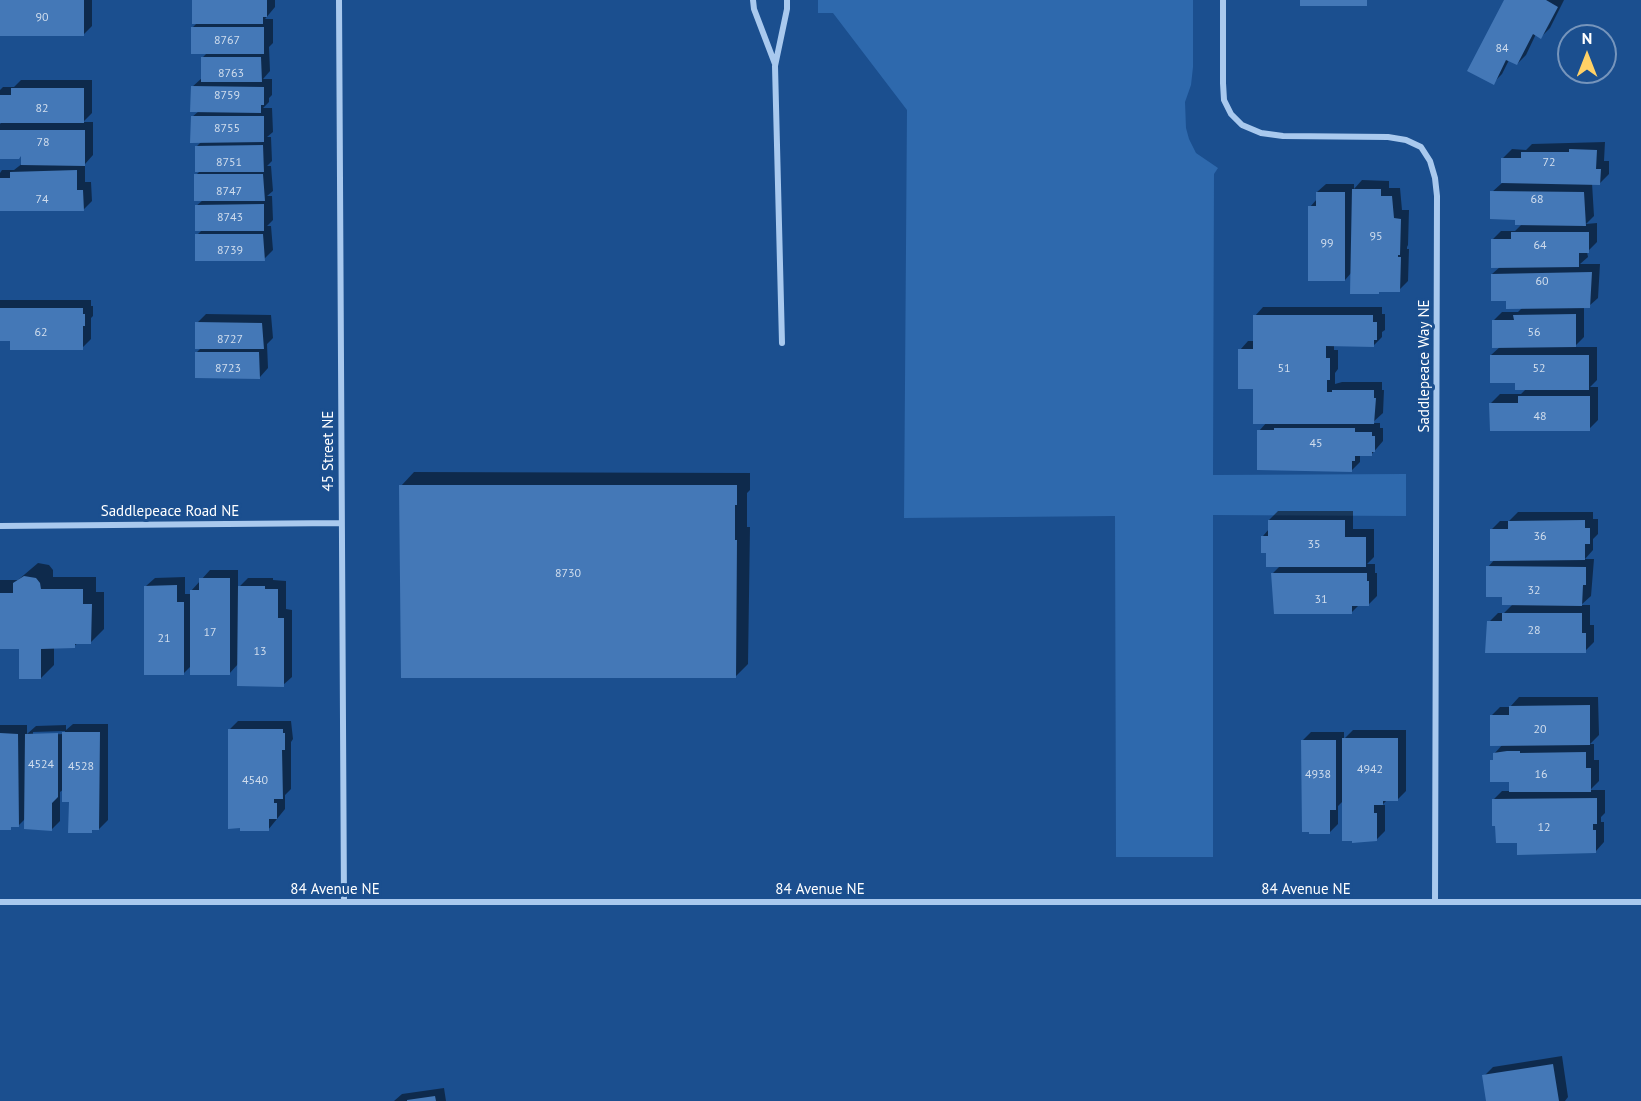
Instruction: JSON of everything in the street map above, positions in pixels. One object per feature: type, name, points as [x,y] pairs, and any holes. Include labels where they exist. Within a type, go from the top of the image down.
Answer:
[{"type":"street","name":"45 Street NE","points":[[339,0],[344,902]]},
{"type":"street","points":[[753,0],[754,9],[776,66]]},
{"type":"street","points":[[782,343],[776,66],[787,0]]},
{"type":"street","name":"Saddlepeace Way NE","points":[[1223,0],[1222,83],[1224,100],[1231,114],[1242,125],[1261,133],[1283,136],[1388,137],[1406,140],[1420,147],[1430,161],[1435,178],[1437,196],[1435,902]]},
{"type":"street","name":"Saddlepeace Road NE","points":[[0,526],[341,523]]},
{"type":"street","name":"84 Avenue NE","points":[[0,902],[1641,902]]},
{"type":"shaded area","points":[[818,0],[1193,0],[1193,67],[1191,85],[1185,102],[1186,128],[1196,153],[1218,168],[1214,174],[1213,475],[1406,474],[1406,516],[1213,515],[1213,857],[1116,857],[1115,516],[904,518],[907,110],[833,13],[818,13]]},
{"type":"building","points":[[0,0],[84,0],[84,36],[0,36]]},
{"type":"building","points":[[192,0],[267,0],[267,17],[263,17],[263,24],[192,24]]},
{"type":"building","points":[[1300,0],[1367,0],[1367,6],[1300,6]]},
{"type":"building","points":[[1504,0],[1546,0],[1558,7],[1541,39],[1533,34],[1517,65],[1506,60],[1494,85],[1467,71]]},
{"type":"building","points":[[191,27],[264,27],[264,54],[191,54]]},
{"type":"building","points":[[201,57],[261,57],[262,82],[201,82]]},
{"type":"building","points":[[191,86],[264,87],[264,105],[261,105],[261,113],[190,112]]},
{"type":"building","points":[[11,88],[84,88],[84,123],[0,123],[0,95],[11,95]]},
{"type":"building","points":[[191,116],[264,116],[264,142],[190,143]]},
{"type":"building","points":[[0,130],[85,130],[85,166],[21,165],[21,156],[19,159],[0,159]]},
{"type":"building","points":[[263,145],[264,172],[195,172],[195,146]]},
{"type":"building","points":[[1569,149],[1597,150],[1596,169],[1601,169],[1600,185],[1501,183],[1501,158],[1521,158],[1521,152],[1569,152]]},
{"type":"building","points":[[77,170],[77,190],[83,190],[84,211],[0,211],[0,178],[10,178],[10,172]]},
{"type":"building","points":[[194,174],[263,174],[265,201],[194,201]]},
{"type":"building","points":[[1352,189],[1381,189],[1381,196],[1392,196],[1394,218],[1401,219],[1400,255],[1398,255],[1401,257],[1400,292],[1350,294]]},
{"type":"building","points":[[1490,191],[1584,192],[1586,226],[1515,225],[1515,220],[1490,219]]},
{"type":"building","points":[[1316,192],[1345,192],[1345,281],[1308,281],[1308,206],[1316,206]]},
{"type":"building","points":[[264,204],[264,231],[195,231],[195,205]]},
{"type":"building","points":[[1511,232],[1589,232],[1589,253],[1579,253],[1579,267],[1491,268],[1491,239],[1511,239]]},
{"type":"building","points":[[195,234],[263,234],[265,261],[195,261]]},
{"type":"building","points":[[1592,272],[1590,308],[1506,309],[1506,301],[1491,301],[1491,274]]},
{"type":"building","points":[[0,308],[83,308],[85,326],[83,326],[83,350],[10,350],[10,341],[0,341]]},
{"type":"building","points":[[1576,314],[1576,347],[1492,348],[1492,320],[1514,320],[1513,315]]},
{"type":"building","points":[[1253,315],[1373,315],[1373,322],[1377,322],[1377,340],[1374,340],[1374,347],[1326,346],[1326,358],[1330,358],[1330,380],[1327,380],[1327,392],[1374,390],[1374,398],[1376,398],[1374,424],[1253,424],[1253,389],[1238,389],[1238,349],[1253,349]]},
{"type":"building","points":[[195,322],[262,323],[264,349],[195,349]]},
{"type":"building","points":[[195,352],[259,352],[260,379],[195,378]]},
{"type":"building","points":[[1490,355],[1589,355],[1589,390],[1515,390],[1515,383],[1490,383]]},
{"type":"building","points":[[1518,396],[1590,396],[1590,431],[1490,431],[1489,403],[1518,403]]},
{"type":"building","points":[[1274,428],[1355,428],[1355,432],[1372,432],[1372,436],[1375,436],[1375,452],[1372,452],[1372,456],[1355,456],[1355,461],[1352,461],[1352,472],[1257,470],[1257,430],[1274,430]]},
{"type":"building","points":[[399,485],[737,485],[737,505],[735,505],[736,678],[401,678]]},
{"type":"building","points":[[1268,520],[1345,520],[1345,537],[1366,537],[1366,567],[1266,567],[1266,553],[1261,553],[1261,536],[1268,536]]},
{"type":"building","points":[[1585,520],[1585,528],[1590,528],[1590,544],[1585,544],[1585,560],[1490,561],[1490,529],[1508,529],[1508,521]]},
{"type":"building","points":[[1486,566],[1586,567],[1586,585],[1583,585],[1582,606],[1502,605],[1502,597],[1486,597]]},
{"type":"building","points":[[1271,573],[1367,573],[1369,606],[1352,606],[1352,614],[1274,614]]},
{"type":"building","points":[[24,576],[36,578],[41,589],[83,589],[83,604],[92,604],[91,644],[75,644],[75,648],[41,649],[41,679],[19,679],[19,649],[0,649],[0,593],[13,593],[13,583]]},
{"type":"building","points":[[199,578],[230,578],[230,675],[190,675],[190,590],[199,590]]},
{"type":"building","points":[[177,585],[177,602],[184,602],[184,675],[144,675],[144,586]]},
{"type":"building","points":[[238,586],[265,586],[265,589],[278,589],[278,618],[284,618],[284,687],[237,686]]},
{"type":"building","points":[[1502,613],[1582,613],[1582,633],[1586,633],[1586,653],[1485,653],[1487,621],[1502,621]]},
{"type":"building","points":[[1590,705],[1590,745],[1490,746],[1490,715],[1509,715],[1509,706]]},
{"type":"building","points":[[228,729],[283,729],[285,733],[285,750],[282,750],[283,799],[274,799],[274,803],[277,803],[277,819],[269,819],[269,831],[228,829]]},
{"type":"building","points":[[62,732],[100,732],[99,830],[92,830],[92,833],[68,833],[69,802],[62,802]]},
{"type":"building","points":[[0,733],[18,734],[19,827],[11,827],[11,830],[0,830]]},
{"type":"building","points":[[58,733],[58,797],[52,803],[52,831],[24,829],[25,734]]},
{"type":"building","points":[[1342,738],[1398,738],[1398,801],[1383,801],[1383,805],[1374,805],[1374,813],[1377,813],[1377,841],[1352,843],[1352,841],[1342,841]]},
{"type":"building","points":[[1301,740],[1336,740],[1336,810],[1330,810],[1330,834],[1302,832]]},
{"type":"building","points":[[1520,751],[1520,753],[1586,752],[1586,768],[1591,768],[1591,792],[1509,792],[1509,782],[1490,782],[1490,760],[1493,760],[1493,753]]},
{"type":"building","points":[[1597,798],[1597,824],[1593,824],[1593,830],[1596,830],[1596,853],[1517,855],[1517,843],[1496,843],[1495,826],[1492,826],[1492,799]]},
{"type":"building","points":[[1553,1064],[1559,1101],[1486,1101],[1482,1075]]},
{"type":"building","points":[[435,1096],[436,1101],[407,1101],[407,1100]]}]
